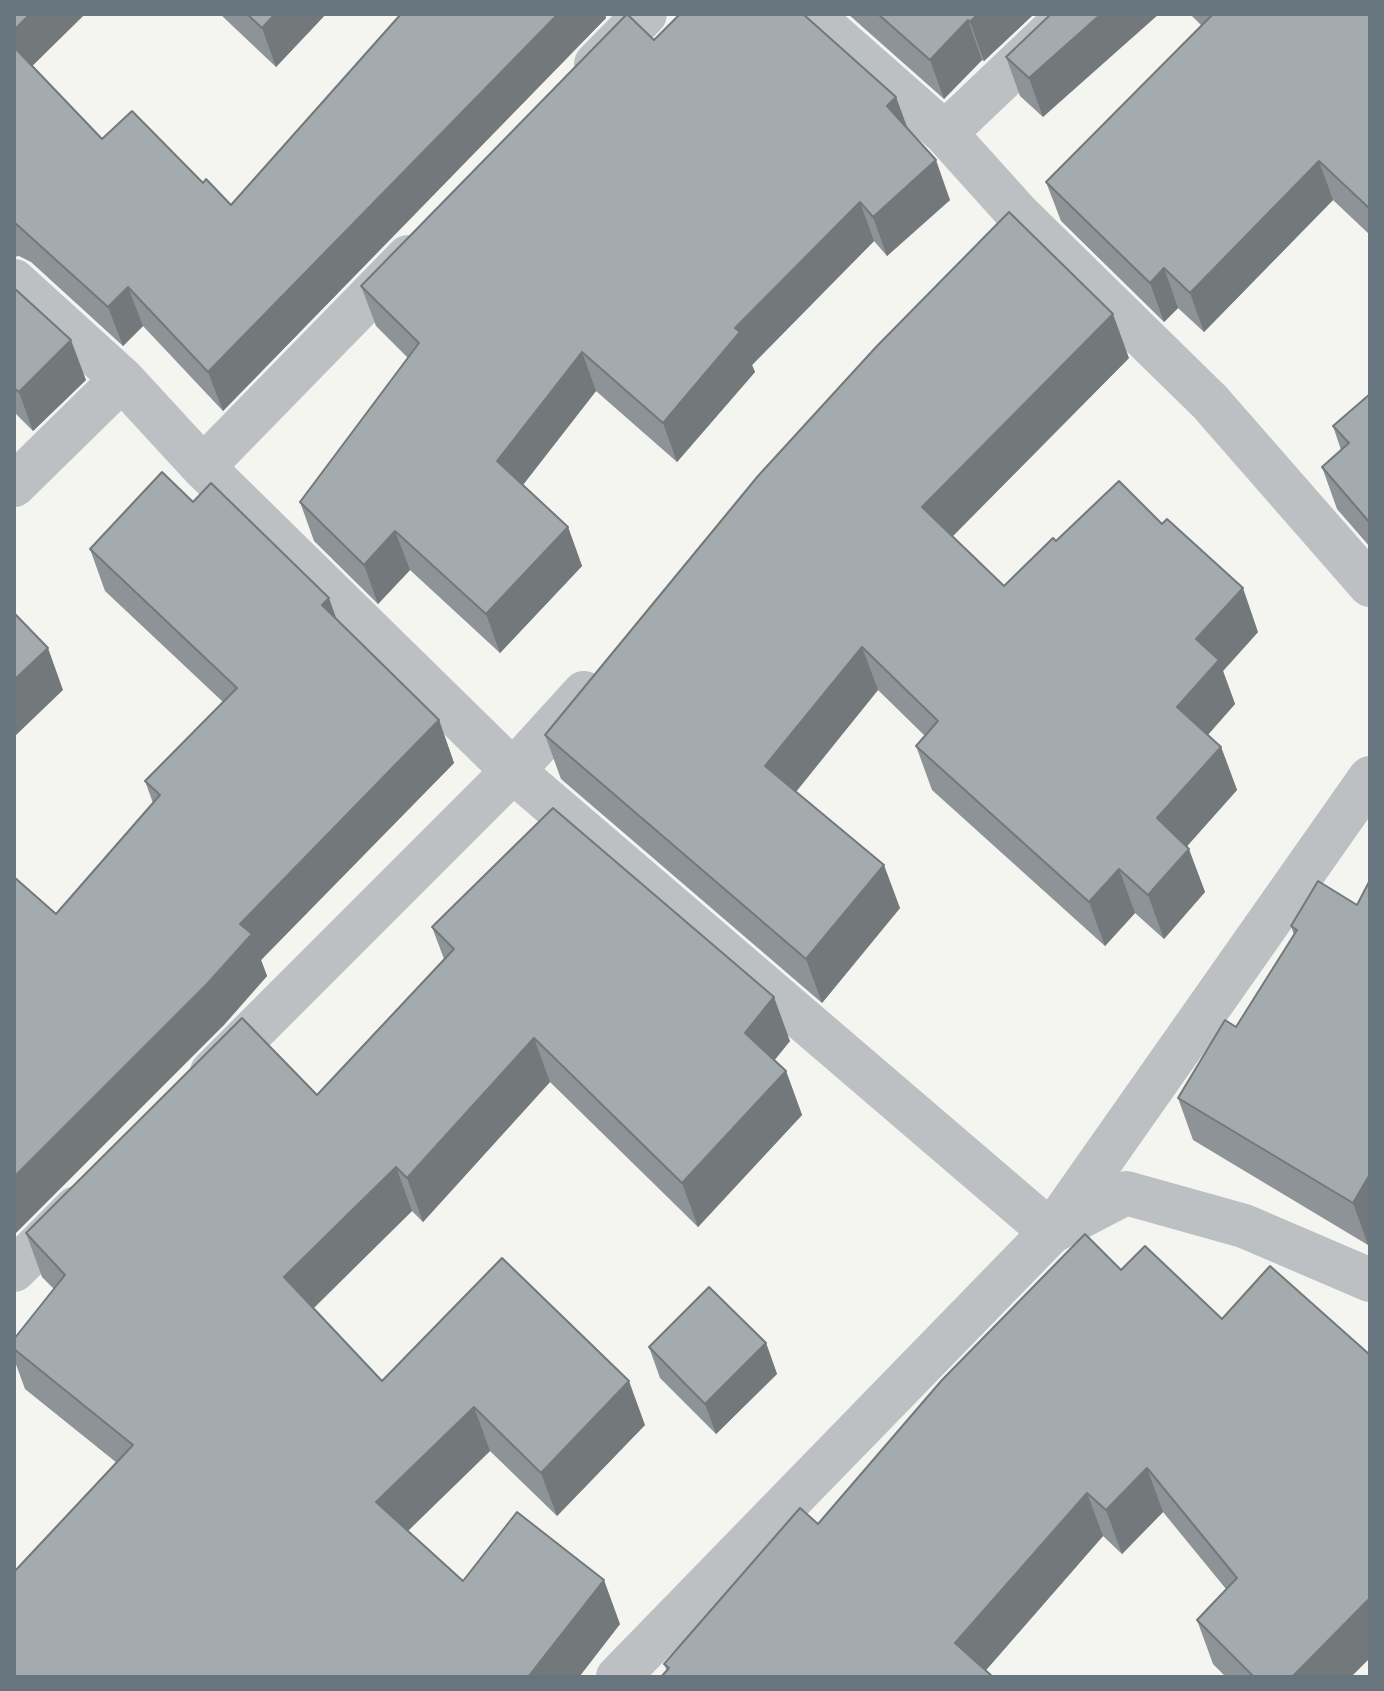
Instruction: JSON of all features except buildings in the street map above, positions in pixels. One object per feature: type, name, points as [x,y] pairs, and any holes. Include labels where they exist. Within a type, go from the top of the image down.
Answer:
[{"type":"street","points":[[567,93],[645,14]]},
{"type":"street","points":[[810,14],[945,133],[1018,214],[1210,402],[1370,585]]},
{"type":"street","points":[[945,133],[1070,14]]},
{"type":"street","points":[[987,248],[1018,214]]},
{"type":"street","points":[[203,467],[435,229]]},
{"type":"street","points":[[14,281],[122,379],[203,467],[513,771],[1051,1232]]},
{"type":"street","points":[[14,485],[122,379]]},
{"type":"street","points":[[180,1104],[513,771],[608,667]]},
{"type":"street","points":[[618,1677],[1051,1232],[1370,778]]},
{"type":"street","points":[[14,1270],[103,1181]]},
{"type":"street","points":[[1051,1232],[1126,1193],[1244,1226],[1370,1280]]}]
